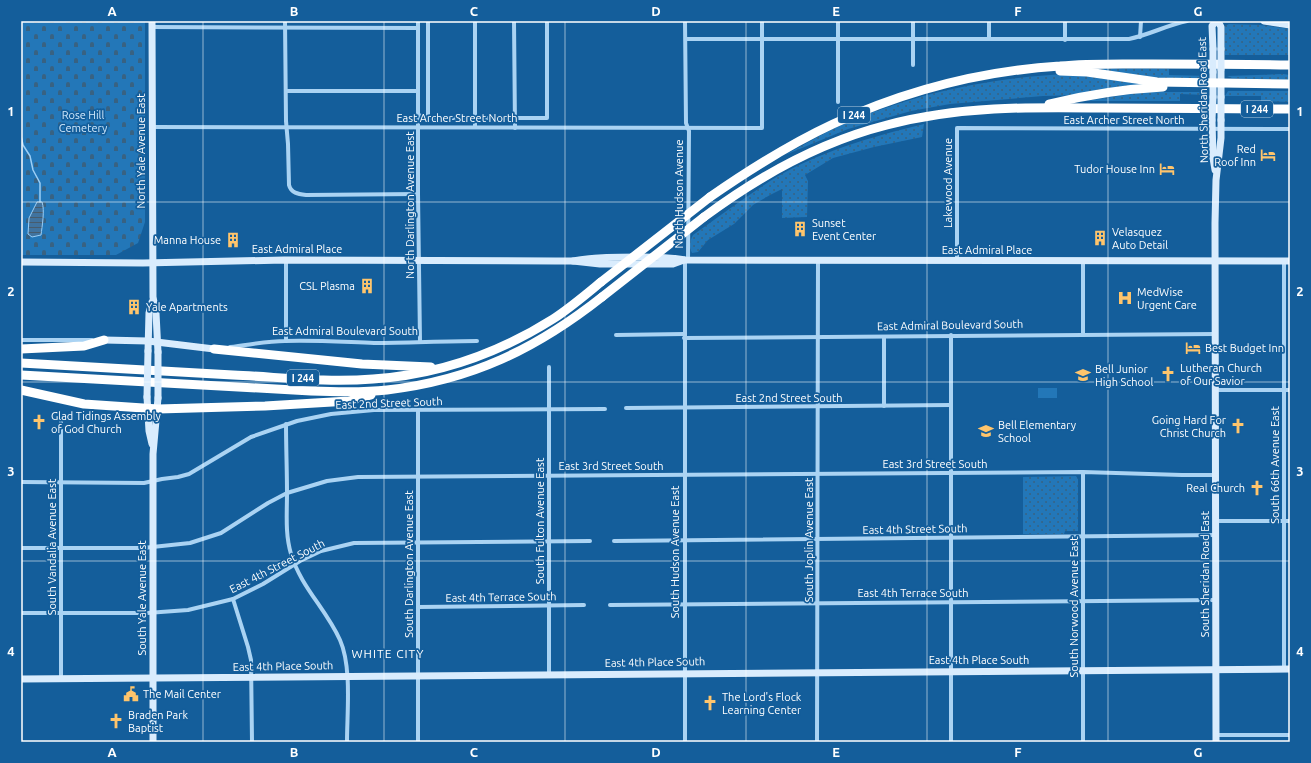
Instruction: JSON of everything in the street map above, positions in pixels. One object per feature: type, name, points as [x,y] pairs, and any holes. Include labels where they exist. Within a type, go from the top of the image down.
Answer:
[{"type":"highway","name":"I 244","points":[[21,363],[348,380],[394,377],[443,368],[476,357],[521,338],[554,318],[573,305],[710,197],[744,174],[777,154],[833,124],[863,111],[935,87],[976,77],[1015,70],[1083,64],[1290,65]]},
{"type":"highway","points":[[1015,70],[1074,71],[1158,82],[1290,89]]},
{"type":"highway","points":[[1034,107],[1075,98],[1141,89],[1217,85],[1290,84]]},
{"type":"highway","name":"I 244","points":[[21,375],[345,392],[386,390],[430,383],[468,373],[529,347],[558,329],[602,297],[704,217],[739,192],[794,160],[824,146],[859,133],[886,125],[944,113],[978,109],[1034,107],[1290,109]]},
{"type":"highway","points":[[21,349],[84,346],[104,340]]},
{"type":"highway","points":[[214,349],[362,364],[443,368]]},
{"type":"highway","points":[[21,390],[84,404],[148,408],[242,408],[350,401],[407,387]]},
{"type":"main road","name":"North Sheridan Road East","points":[[1215,261],[1216,180],[1221,129],[1221,97],[1217,85],[1213,72],[1212,26],[1217,21],[1221,26],[1221,69],[1217,85],[1213,97],[1212,120],[1213,158],[1216,180]]},
{"type":"main road","points":[[1264,21],[1290,24]]},
{"type":"main road","name":"North Yale Avenue East","points":[[152,24],[152,281]]},
{"type":"main road","name":"East Admiral Place","points":[[21,262],[419,260],[573,261],[600,264],[673,264],[686,260],[1287,261]]},
{"type":"main road","name":"South Sheridan Road East","points":[[1215,261],[1216,738]]},
{"type":"main road","name":"South Yale Avenue East","points":[[152,281],[156,313],[158,352],[158,408],[153,454],[153,742]]},
{"type":"main road","name":"South Yale Avenue East","points":[[153,297],[149,313],[147,397],[153,454]]},
{"type":"main road","name":"East Admiral Boulevard South","points":[[104,340],[148,342],[214,349]]},
{"type":"main road","name":"East 4th Place South","points":[[21,679],[1287,669]]},
{"type":"street","points":[[286,21],[288,185],[292,191],[310,195],[418,194]]},
{"type":"street","name":"North Darlington Avenue East","points":[[418,21],[420,341]]},
{"type":"street","points":[[428,21],[428,118]]},
{"type":"street","points":[[474,127],[475,21]]},
{"type":"street","points":[[514,21],[515,128]]},
{"type":"street","name":"East Archer Street North","points":[[418,115],[428,118],[547,118],[547,21]]},
{"type":"street","name":"North Hudson Avenue","points":[[684,336],[689,139],[686,123],[686,21]]},
{"type":"street","points":[[762,21],[762,39]]},
{"type":"street","points":[[838,21],[838,102]]},
{"type":"street","points":[[913,65],[914,21]]},
{"type":"street","points":[[989,21],[989,39]]},
{"type":"street","points":[[1065,21],[1065,40]]},
{"type":"street","points":[[1140,37],[1141,21]]},
{"type":"street","points":[[686,39],[1129,39],[1140,37],[1187,21]]},
{"type":"street","points":[[152,24],[418,28]]},
{"type":"street","name":"East Archer Street North","points":[[152,127],[762,128],[762,39]]},
{"type":"street","points":[[286,91],[418,91]]},
{"type":"street","name":"East Archer Street North","points":[[957,128],[1290,128]]},
{"type":"street","name":"Lakewood Avenue","points":[[957,128],[957,261]]},
{"type":"street","points":[[286,260],[286,341]]},
{"type":"street","name":"South Joplin Avenue East","points":[[817,742],[818,260]]},
{"type":"street","points":[[1083,261],[1083,335]]},
{"type":"street","name":"South 66th Avenue East","points":[[1287,261],[1284,390],[1284,521],[1287,669]]},
{"type":"street","name":"East Admiral Boulevard South","points":[[616,336],[884,337],[1216,334]]},
{"type":"street","name":"South Hudson Avenue East","points":[[684,336],[685,742]]},
{"type":"street","points":[[951,336],[951,742]]},
{"type":"street","points":[[884,337],[884,406]]},
{"type":"street","name":"East Admiral Boulevard South","points":[[21,340],[104,340]]},
{"type":"street","name":"East Admiral Boulevard South","points":[[214,349],[286,341],[345,341],[374,343],[477,340]]},
{"type":"street","name":"South Fulton Avenue East","points":[[549,367],[549,674]]},
{"type":"street","points":[[1216,390],[1290,390]]},
{"type":"street","name":"East 2nd Street South","points":[[626,408],[951,406]]},
{"type":"street","name":"East 2nd Street South","points":[[21,482],[144,483],[178,477],[189,474],[251,437],[286,424],[308,418],[351,411],[604,408]]},
{"type":"street","name":"South Darlington Avenue East","points":[[418,410],[418,742]]},
{"type":"street","name":"South Vandalia Avenue East","points":[[61,415],[61,679]]},
{"type":"street","points":[[286,424],[287,531],[290,552],[304,584],[333,626],[344,650],[347,676],[347,742]]},
{"type":"street","name":"East 3rd Street South","points":[[21,548],[143,548],[190,542],[221,533],[268,503],[287,493],[313,484],[342,478],[358,477],[1084,472],[1216,475]]},
{"type":"street","name":"South Norwood Avenue East","points":[[1083,742],[1084,472]]},
{"type":"street","points":[[1216,521],[1290,521]]},
{"type":"street","name":"East 4th Street South","points":[[614,541],[1216,535]]},
{"type":"street","name":"East 4th Street South","points":[[21,613],[153,612],[188,610],[232,599],[263,584],[321,551],[354,543],[590,541]]},
{"type":"street","points":[[232,599],[251,660],[252,742]]},
{"type":"street","name":"East 4th Terrace South","points":[[610,605],[1216,600]]},
{"type":"street","name":"East 4th Terrace South","points":[[418,607],[584,605]]},
{"type":"street","points":[[1216,738],[1290,735]]},
{"type":"green space","name":"Rose Hill Cemetery","points":[[21,21],[145,21],[145,222],[138,243],[116,255],[21,255]]},
{"type":"green space","points":[[1229,24],[1260,25],[1290,29],[1290,55],[1225,55],[1225,26]]},
{"type":"green space","points":[[1088,69],[1169,69],[1169,75],[1207,77],[1203,80],[1169,80]]},
{"type":"green space","points":[[1066,74],[1152,84],[1080,95],[1043,96],[950,104],[911,111],[848,129],[785,155],[833,129],[861,117],[918,98],[976,84],[1036,76]]},
{"type":"green space","points":[[1290,75],[1290,80],[1232,78],[1227,76]]},
{"type":"green space","points":[[1228,91],[1290,91],[1290,102],[1261,101],[1261,96],[1225,96]]},
{"type":"green space","points":[[1144,92],[1204,92],[1206,95],[1180,94],[1180,101],[1086,101]]},
{"type":"green space","points":[[924,124],[922,137],[874,147],[833,158],[805,175],[808,181],[807,217],[782,218],[782,189],[753,205],[734,224],[708,240],[698,252],[692,253],[690,244],[693,235],[770,181],[806,162],[845,146]]},
{"type":"green space","points":[[1038,388],[1057,388],[1057,398],[1038,398]]},
{"type":"green space","points":[[1076,476],[1078,479],[1078,531],[1065,531],[1064,534],[1023,534],[1023,477]]},
{"type":"shaded area","points":[[37,202],[42,202],[43,205],[41,235],[32,237],[28,234],[29,218]]},
{"type":"waterway","points":[[21,136],[23,145],[30,156],[33,170],[40,183],[40,202]]},
{"type":"place","name":"Red Roof Inn","points":[[1268,155]]},
{"type":"place","name":"Tudor House Inn","points":[[1167,169]]},
{"type":"place","name":"Sunset Event Center","points":[[800,229]]},
{"type":"place","name":"Velasquez Auto Detail","points":[[1100,238]]},
{"type":"place","name":"Manna House","points":[[233,240]]},
{"type":"place","name":"CSL Plasma","points":[[367,286]]},
{"type":"place","name":"MedWise Urgent Care","points":[[1125,298]]},
{"type":"place","name":"Yale Apartments","points":[[134,307]]},
{"type":"place","name":"Best Budget Inn","points":[[1193,348]]},
{"type":"place","name":"Lutheran Church of Our Savior","points":[[1168,374]]},
{"type":"place","name":"Bell Junior High School","points":[[1083,375]]},
{"type":"place","name":"Glad Tidings Assembly of God Church","points":[[39,422]]},
{"type":"place","name":"Going Hard For Christ Church","points":[[1238,426]]},
{"type":"place","name":"Bell Elementary School","points":[[986,431]]},
{"type":"place","name":"Real Church","points":[[1257,488]]},
{"type":"place","name":"The Mail Center","points":[[131,694]]},
{"type":"place","name":"The Lord's Flock Learning Center","points":[[710,703]]},
{"type":"place","name":"Braden Park Baptist","points":[[116,721]]},
{"type":"district","name":"WHITE CITY","points":[[388,653]]}]
